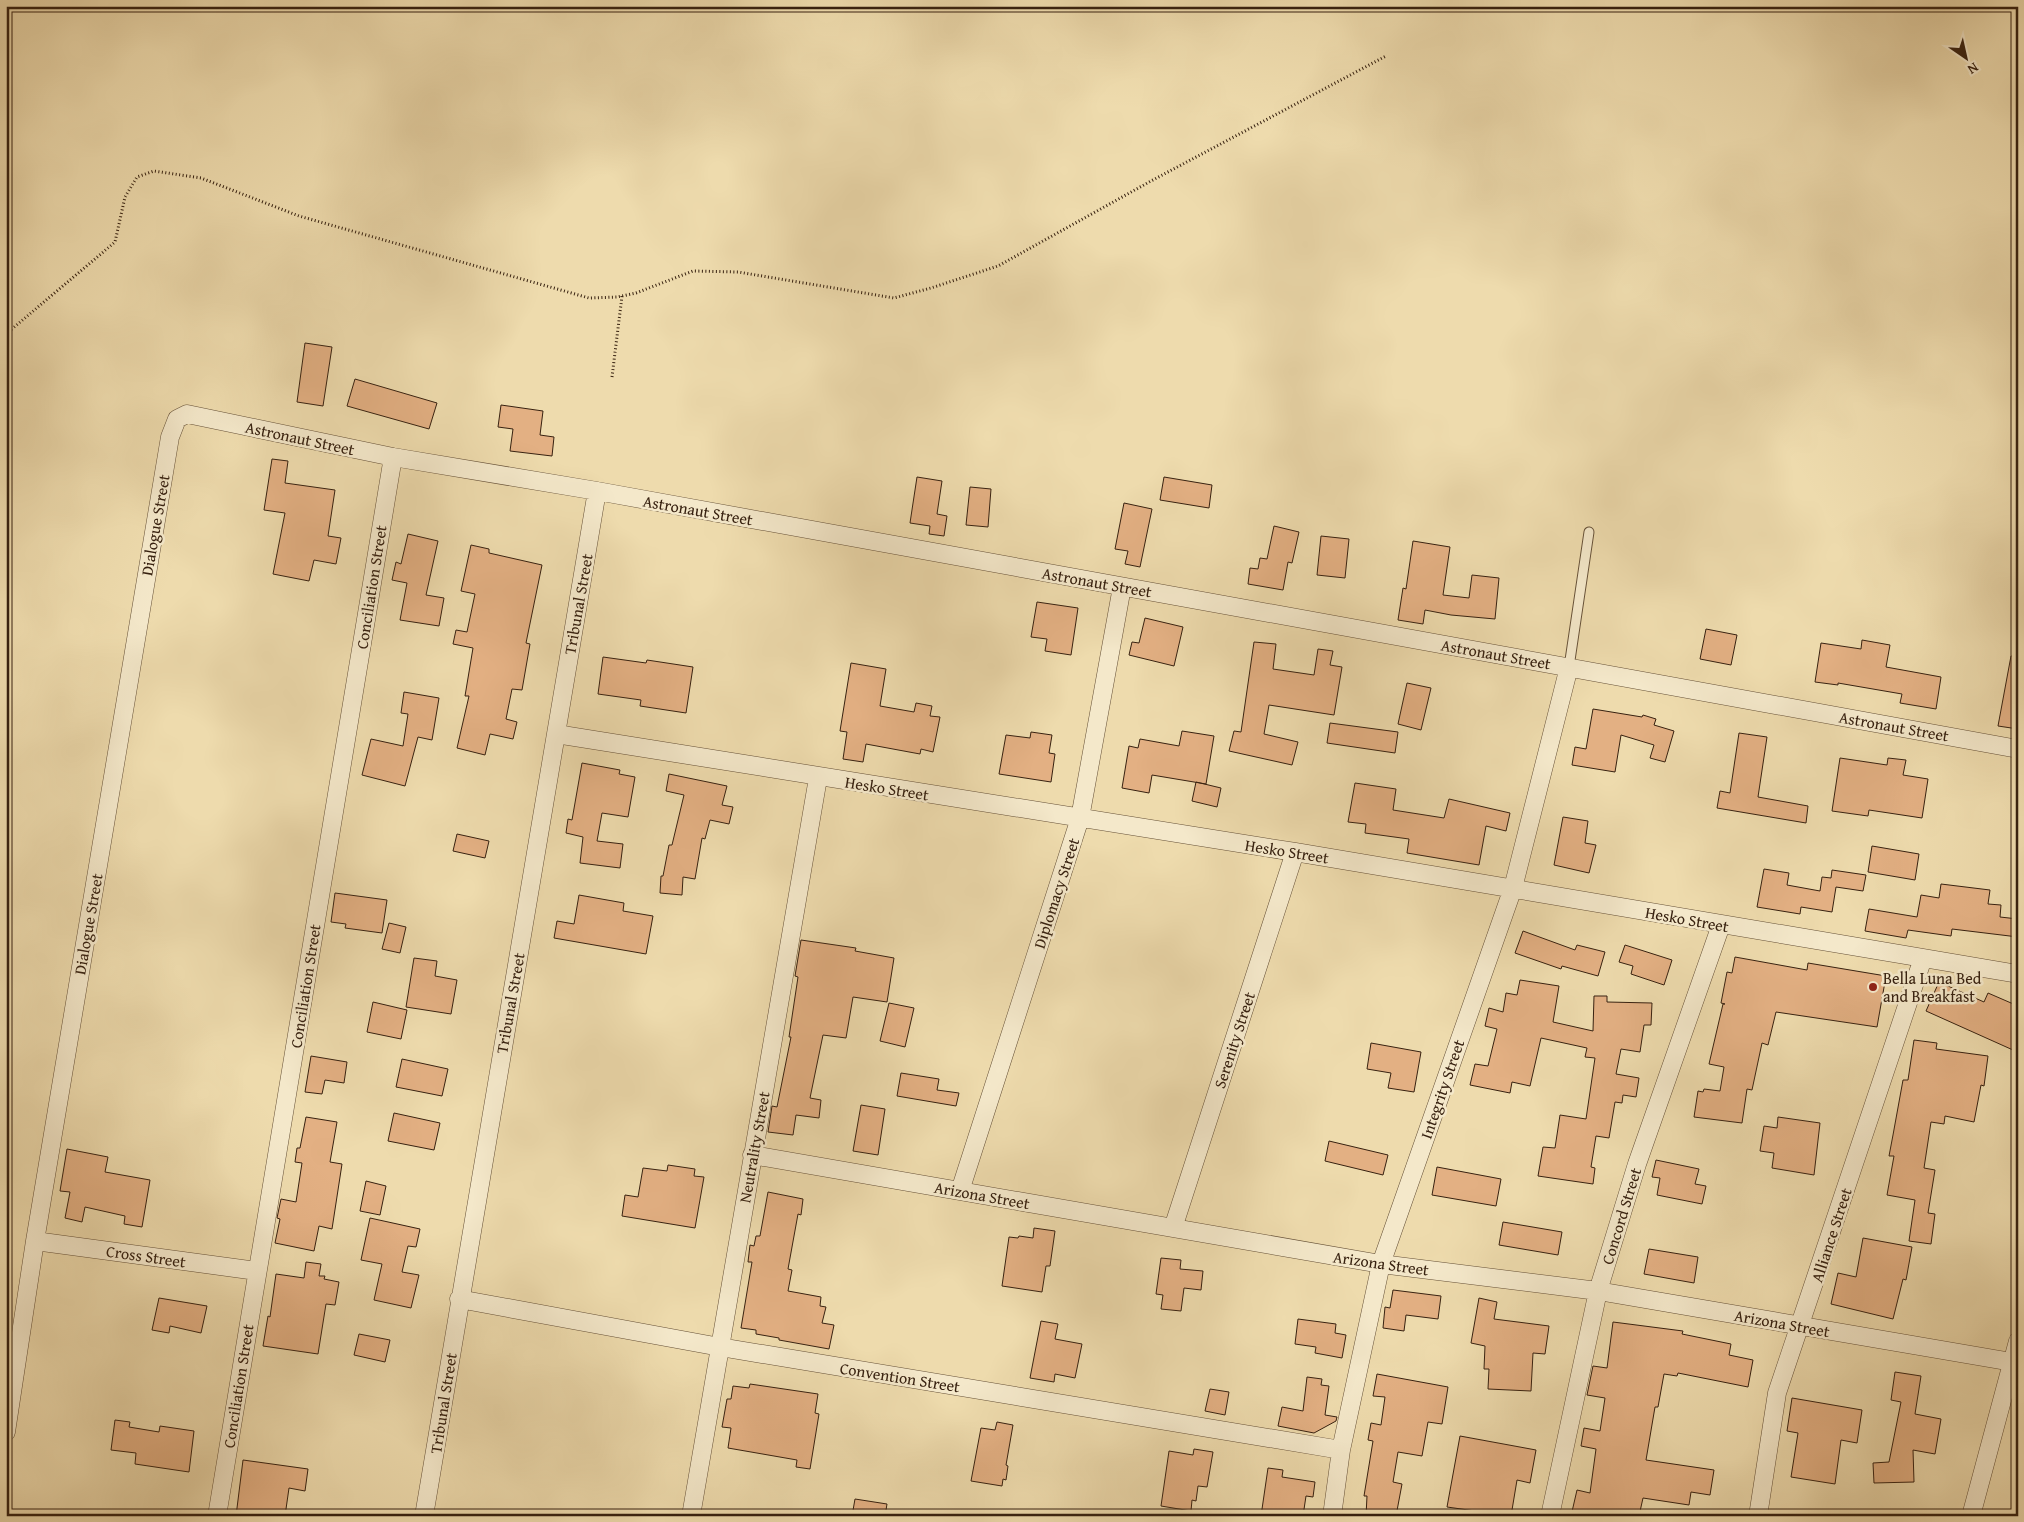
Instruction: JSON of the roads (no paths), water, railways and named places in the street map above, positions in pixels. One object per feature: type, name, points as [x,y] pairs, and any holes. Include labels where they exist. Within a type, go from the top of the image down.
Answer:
[{"type":"street","name":"Astronaut Street","points":[[177,419],[187,414],[393,457],[597,491],[2018,749]]},
{"type":"street","name":"Dialogue Street","points":[[6,1432],[35,1242],[170,437],[177,419]]},
{"type":"street","name":"Conciliation Street","points":[[217,1516],[393,457]]},
{"type":"street","name":"Tribunal Street","points":[[424,1516],[597,491]]},
{"type":"street","name":"Diplomacy Street","points":[[960,1191],[1080,818],[1122,587]]},
{"type":"street","name":"Integrity Street","points":[[1332,1516],[1341,1450],[1381,1264],[1513,888],[1569,667]]},
{"type":"street","name":"Hesko Street","points":[[556,734],[818,778],[1295,852],[2018,974]]},
{"type":"street","name":"Neutrality Street","points":[[691,1516],[818,778]]},
{"type":"street","name":"Serenity Street","points":[[1173,1228],[1295,852]]},
{"type":"street","name":"Concord Street","points":[[1550,1516],[1598,1291],[1637,1164],[1721,925]]},
{"type":"street","name":"Alliance Street","points":[[1758,1516],[1777,1393],[1923,958]]},
{"type":"street","name":"Arizona Street","points":[[752,1156],[1381,1264],[1598,1291],[2012,1362]]},
{"type":"street","name":"Cross Street","points":[[35,1242],[257,1271]]},
{"type":"street","name":"Convention Street","points":[[460,1299],[720,1347],[1341,1450]]},
{"type":"street","points":[[1971,1516],[2018,1341]]},
{"type":"lane","points":[[1569,667],[1589,532]]},
{"type":"place","name":"Bella Luna Bed and Breakfast","points":[[1873,987]]}]
